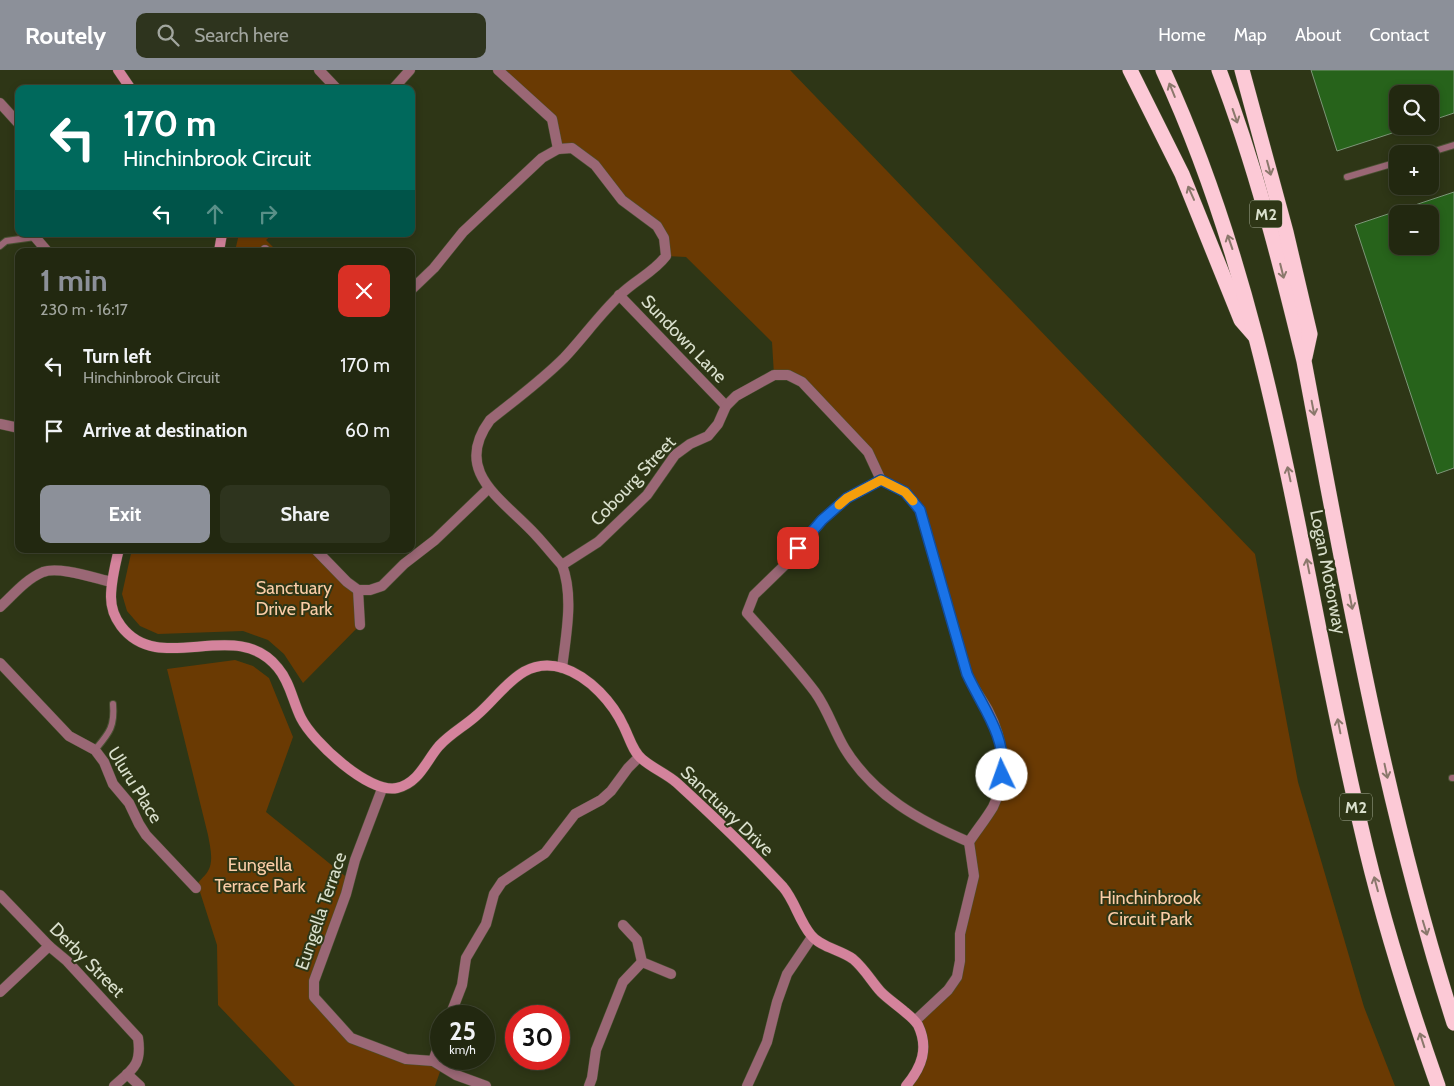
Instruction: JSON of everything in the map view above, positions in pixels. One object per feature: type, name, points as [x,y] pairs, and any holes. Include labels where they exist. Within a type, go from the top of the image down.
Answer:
[{"type":"highway","points":[[1130,70],[1182,174],[1241,320],[1258,339]]},
{"type":"highway","name":"Logan Motorway","points":[[1163,70],[1215,198],[1258,339],[1285,456],[1361,827],[1403,980],[1438,1086]]},
{"type":"highway","name":"Logan Motorway","points":[[1219,70],[1272,234],[1304,360],[1372,704],[1401,839],[1420,913],[1454,1023]]},
{"type":"highway","points":[[1242,70],[1286,232],[1310,334],[1304,360]]},
{"type":"street","points":[[112,70],[121,75]]},
{"type":"street","points":[[319,70],[334,85]]},
{"type":"street","points":[[397,85],[410,70]]},
{"type":"street","points":[[498,70],[552,119],[558,149]]},
{"type":"street","points":[[0,103],[15,120]]},
{"type":"street","points":[[415,286],[434,268],[463,232],[542,158],[558,149],[572,148],[595,165],[611,188],[657,226],[664,238],[666,256],[651,273],[632,283],[597,317],[565,356],[490,420],[481,432],[476,451],[480,472],[488,489],[530,529],[562,565],[568,587],[567,622],[562,668]]},
{"type":"street","points":[[36,237],[45,248]]},
{"type":"street","name":"Sundown Lane","points":[[619,295],[726,406]]},
{"type":"street","name":"Cobourg Street","points":[[562,565],[598,542],[647,495],[675,454],[690,444],[708,436],[726,406],[736,396],[774,375],[788,375],[802,382],[868,452],[881,480]]},
{"type":"street","points":[[0,424],[15,427]]},
{"type":"street","points":[[916,1020],[948,990],[957,977],[960,961],[960,934],[974,876],[968,842],[992,807],[1001,786],[1004,765],[998,734],[988,711],[967,674],[920,510],[905,492],[881,480],[847,498],[822,520],[786,563],[754,595],[747,613],[814,691],[852,760],[880,790],[899,807],[928,825],[968,842]]},
{"type":"street","points":[[319,553],[347,582],[358,590],[370,590],[382,586],[404,564],[435,540],[488,489]]},
{"type":"street","points":[[118,553],[110,601],[117,620],[127,634],[142,644],[164,649],[230,644],[250,647],[267,655],[281,670],[302,720],[316,740],[362,778],[382,789]]},
{"type":"street","points":[[0,607],[30,580],[43,572],[56,570],[112,582]]},
{"type":"street","points":[[358,590],[360,625]]},
{"type":"street","name":"Uluru Place","points":[[0,663],[69,736],[95,750],[104,762],[113,784],[129,803],[146,835],[196,888]]},
{"type":"street","name":"Sanctuary Drive","points":[[382,789],[399,787],[417,777],[436,749],[450,734],[476,716],[506,684],[522,672],[542,666],[562,668],[585,679],[602,694],[620,719],[639,757],[675,781],[786,890],[812,937]]},
{"type":"street","points":[[454,1005],[462,985],[466,958],[486,924],[494,894],[502,882],[545,853],[575,814],[601,800],[611,791],[639,757]]},
{"type":"street","name":"Eungella Terrace","points":[[382,789],[355,860],[346,894],[314,981],[314,997],[351,1038],[406,1059],[430,1061]]},
{"type":"street","name":"Derby Street","points":[[0,895],[130,1026],[138,1038],[140,1053],[138,1062],[127,1074]]},
{"type":"street","points":[[623,925],[636,940],[642,962]]},
{"type":"street","points":[[747,1086],[767,1042],[776,1002],[787,974],[812,937],[853,959],[884,994],[916,1020],[923,1036],[925,1050],[920,1067],[906,1086]]},
{"type":"street","points":[[0,992],[49,946]]},
{"type":"street","points":[[642,962],[671,974]]},
{"type":"street","points":[[589,1086],[596,1050],[604,1035],[623,982],[642,962]]},
{"type":"street","name":"Eungella Terrace","points":[[448,1070],[486,1086]]},
{"type":"street","points":[[114,1086],[127,1074],[140,1086]]},
{"type":"lane","points":[[1439,150],[1454,145]]},
{"type":"lane","points":[[1347,177],[1389,165]]},
{"type":"lane","points":[[0,246],[6,241],[25,237]]},
{"type":"lane","points":[[95,750],[109,732],[114,720],[113,704]]},
{"type":"green space","name":"Hinchinbrook Circuit Park","points":[[498,70],[790,70],[1255,554],[1298,782],[1364,1007],[1395,1086],[907,1086],[925,1050],[916,1020],[957,977],[973,889],[969,842],[1001,786],[998,734],[975,691],[920,510],[881,480],[876,467],[802,382],[774,375],[772,342],[686,257],[666,256],[664,238],[572,148],[558,149],[552,119]]},
{"type":"green space","points":[[238,237],[270,237],[266,240],[274,248],[236,248]]},
{"type":"green space","name":"Sanctuary Drive Park","points":[[131,553],[319,553],[358,590],[360,625],[303,683],[284,654],[268,640],[243,631],[158,634],[140,626],[127,611],[122,594]]},
{"type":"green space","name":"Eungella Terrace Park","points":[[235,660],[253,666],[269,678],[293,737],[266,812],[350,880],[314,997],[351,1038],[430,1062],[430,1070],[441,1070],[435,1086],[295,1086],[218,1005],[217,945],[200,892],[196,888],[210,867],[211,858],[208,835],[167,669]]},
{"type":"building","points":[[1311,70],[1454,70],[1454,113],[1439,118],[1439,85],[1389,85],[1389,134],[1337,151]]},
{"type":"building","points":[[1454,192],[1454,468],[1437,474],[1355,225],[1389,214],[1389,255],[1439,255],[1439,205],[1415,205]]},
{"type":"slow traffic","points":[[839,505],[847,498],[881,480],[905,492],[913,501]]},
{"type":"route","points":[[798,548],[822,520],[847,498],[881,480],[905,492],[920,510],[967,674],[988,711],[998,734],[1004,765],[1002,775]]}]
